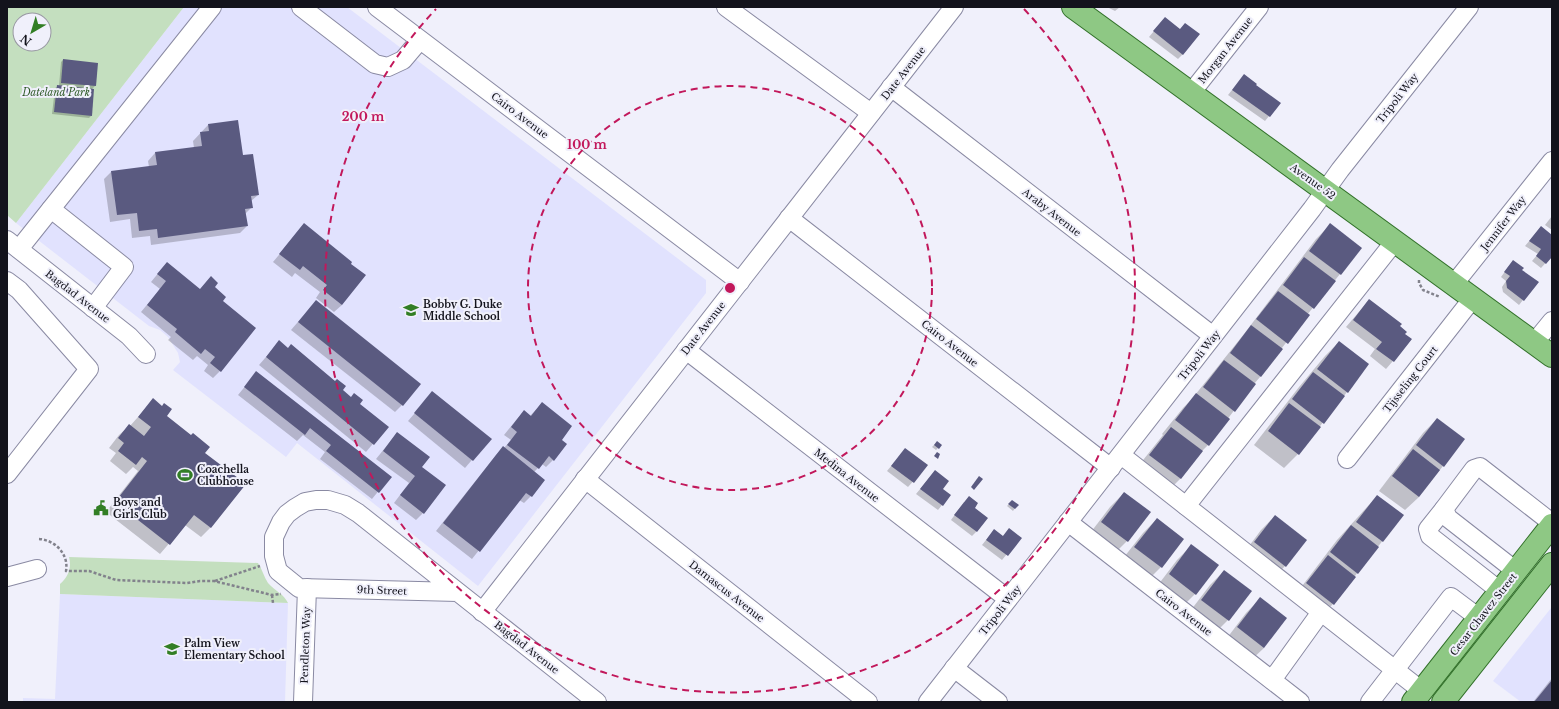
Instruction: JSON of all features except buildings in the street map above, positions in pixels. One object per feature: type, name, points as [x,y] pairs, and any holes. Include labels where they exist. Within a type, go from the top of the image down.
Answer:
[{"type":"main road","name":"Avenue 52","points":[[1073,7],[1552,356]]},
{"type":"main road","name":"Cesar Chavez Street","points":[[1418,697],[1552,524]]},
{"type":"main road","points":[[1443,702],[1552,564]]},
{"type":"street","points":[[13,245],[51,208],[212,7]]},
{"type":"street","points":[[301,7],[375,64],[388,67],[403,60],[420,40]]},
{"type":"street","name":"Cairo Avenue","points":[[377,7],[740,282]]},
{"type":"street","points":[[726,7],[871,113]]},
{"type":"street","name":"Date Avenue","points":[[482,612],[954,7]]},
{"type":"street","name":"Morgan Avenue","points":[[1191,93],[1259,7]]},
{"type":"street","name":"Tripoli Way","points":[[928,702],[1213,336],[1340,170],[1469,7]]},
{"type":"street","name":"Araby Avenue","points":[[891,87],[1213,336]]},
{"type":"street","name":"Jennifer Way","points":[[1454,284],[1552,161]]},
{"type":"street","points":[[51,208],[124,267],[94,308]]},
{"type":"street","name":"Cairo Avenue","points":[[790,218],[1116,461],[1186,506],[1395,670],[1418,697]]},
{"type":"street","points":[[1186,506],[1395,241]]},
{"type":"street","name":"Bagdad Avenue","points":[[13,245],[94,308],[128,336],[146,354]]},
{"type":"street","points":[[7,281],[19,290],[89,369],[7,474]]},
{"type":"street","name":"Tijsseling Court","points":[[1347,459],[1473,298]]},
{"type":"street","points":[[1534,343],[1552,321]]},
{"type":"street","name":"Medina Avenue","points":[[686,350],[1008,599]]},
{"type":"street","points":[[1500,591],[1430,536],[1428,529],[1474,469],[1480,467],[1552,524]]},
{"type":"street","name":"Damascus Avenue","points":[[586,479],[868,702]]},
{"type":"street","name":"Bagdad Avenue","points":[[306,588],[299,588],[278,571],[274,556],[274,537],[281,522],[295,508],[305,502],[328,500],[345,505],[358,513],[597,702]]},
{"type":"street","points":[[1444,509],[1448,518],[1516,571]]},
{"type":"street","name":"Cairo Avenue","points":[[1068,522],[1277,691],[1300,702]]},
{"type":"street","points":[[7,577],[37,569]]},
{"type":"street","name":"9th Street","points":[[306,588],[458,592]]},
{"type":"street","name":"Pendleton Way","points":[[303,702],[306,588]]},
{"type":"street","points":[[1370,702],[1451,597],[1479,618]]},
{"type":"street","points":[[1277,691],[1321,612]]},
{"type":"street","points":[[954,668],[998,702]]},
{"type":"path","points":[[39,539],[48,540],[59,548],[66,561],[66,571],[89,571],[116,580],[187,583],[214,581],[272,595],[281,594]]},
{"type":"path","points":[[214,581],[260,566]]},
{"type":"path","points":[[272,595],[273,603]]},
{"type":"shaded area","name":"Bobby G. Duke Middle School","points":[[184,7],[347,7],[706,280],[706,293],[478,586],[297,443],[286,457],[173,370],[180,362],[178,353],[168,337],[160,330],[149,326],[16,223]]},
{"type":"shaded area","name":"Palm View Elementary School","points":[[60,594],[288,603],[285,702],[23,702],[23,698],[55,699]]},
{"type":"shaded area","points":[[1551,608],[1552,702],[1521,702],[1493,681]]},
{"type":"green space","name":"Dateland Park","points":[[7,7],[184,7],[16,223],[7,215]]},
{"type":"green space","points":[[69,557],[258,563],[268,583],[284,597],[288,603],[60,594],[60,584],[70,569]]},
{"type":"place","name":"Bobby G. Duke Middle School","points":[[411,310]]},
{"type":"place","name":"Coachella Clubhouse","points":[[185,475]]},
{"type":"place","name":"Boys and Girls Club","points":[[101,508]]},
{"type":"place","name":"Palm View Elementary School","points":[[172,649]]}]
